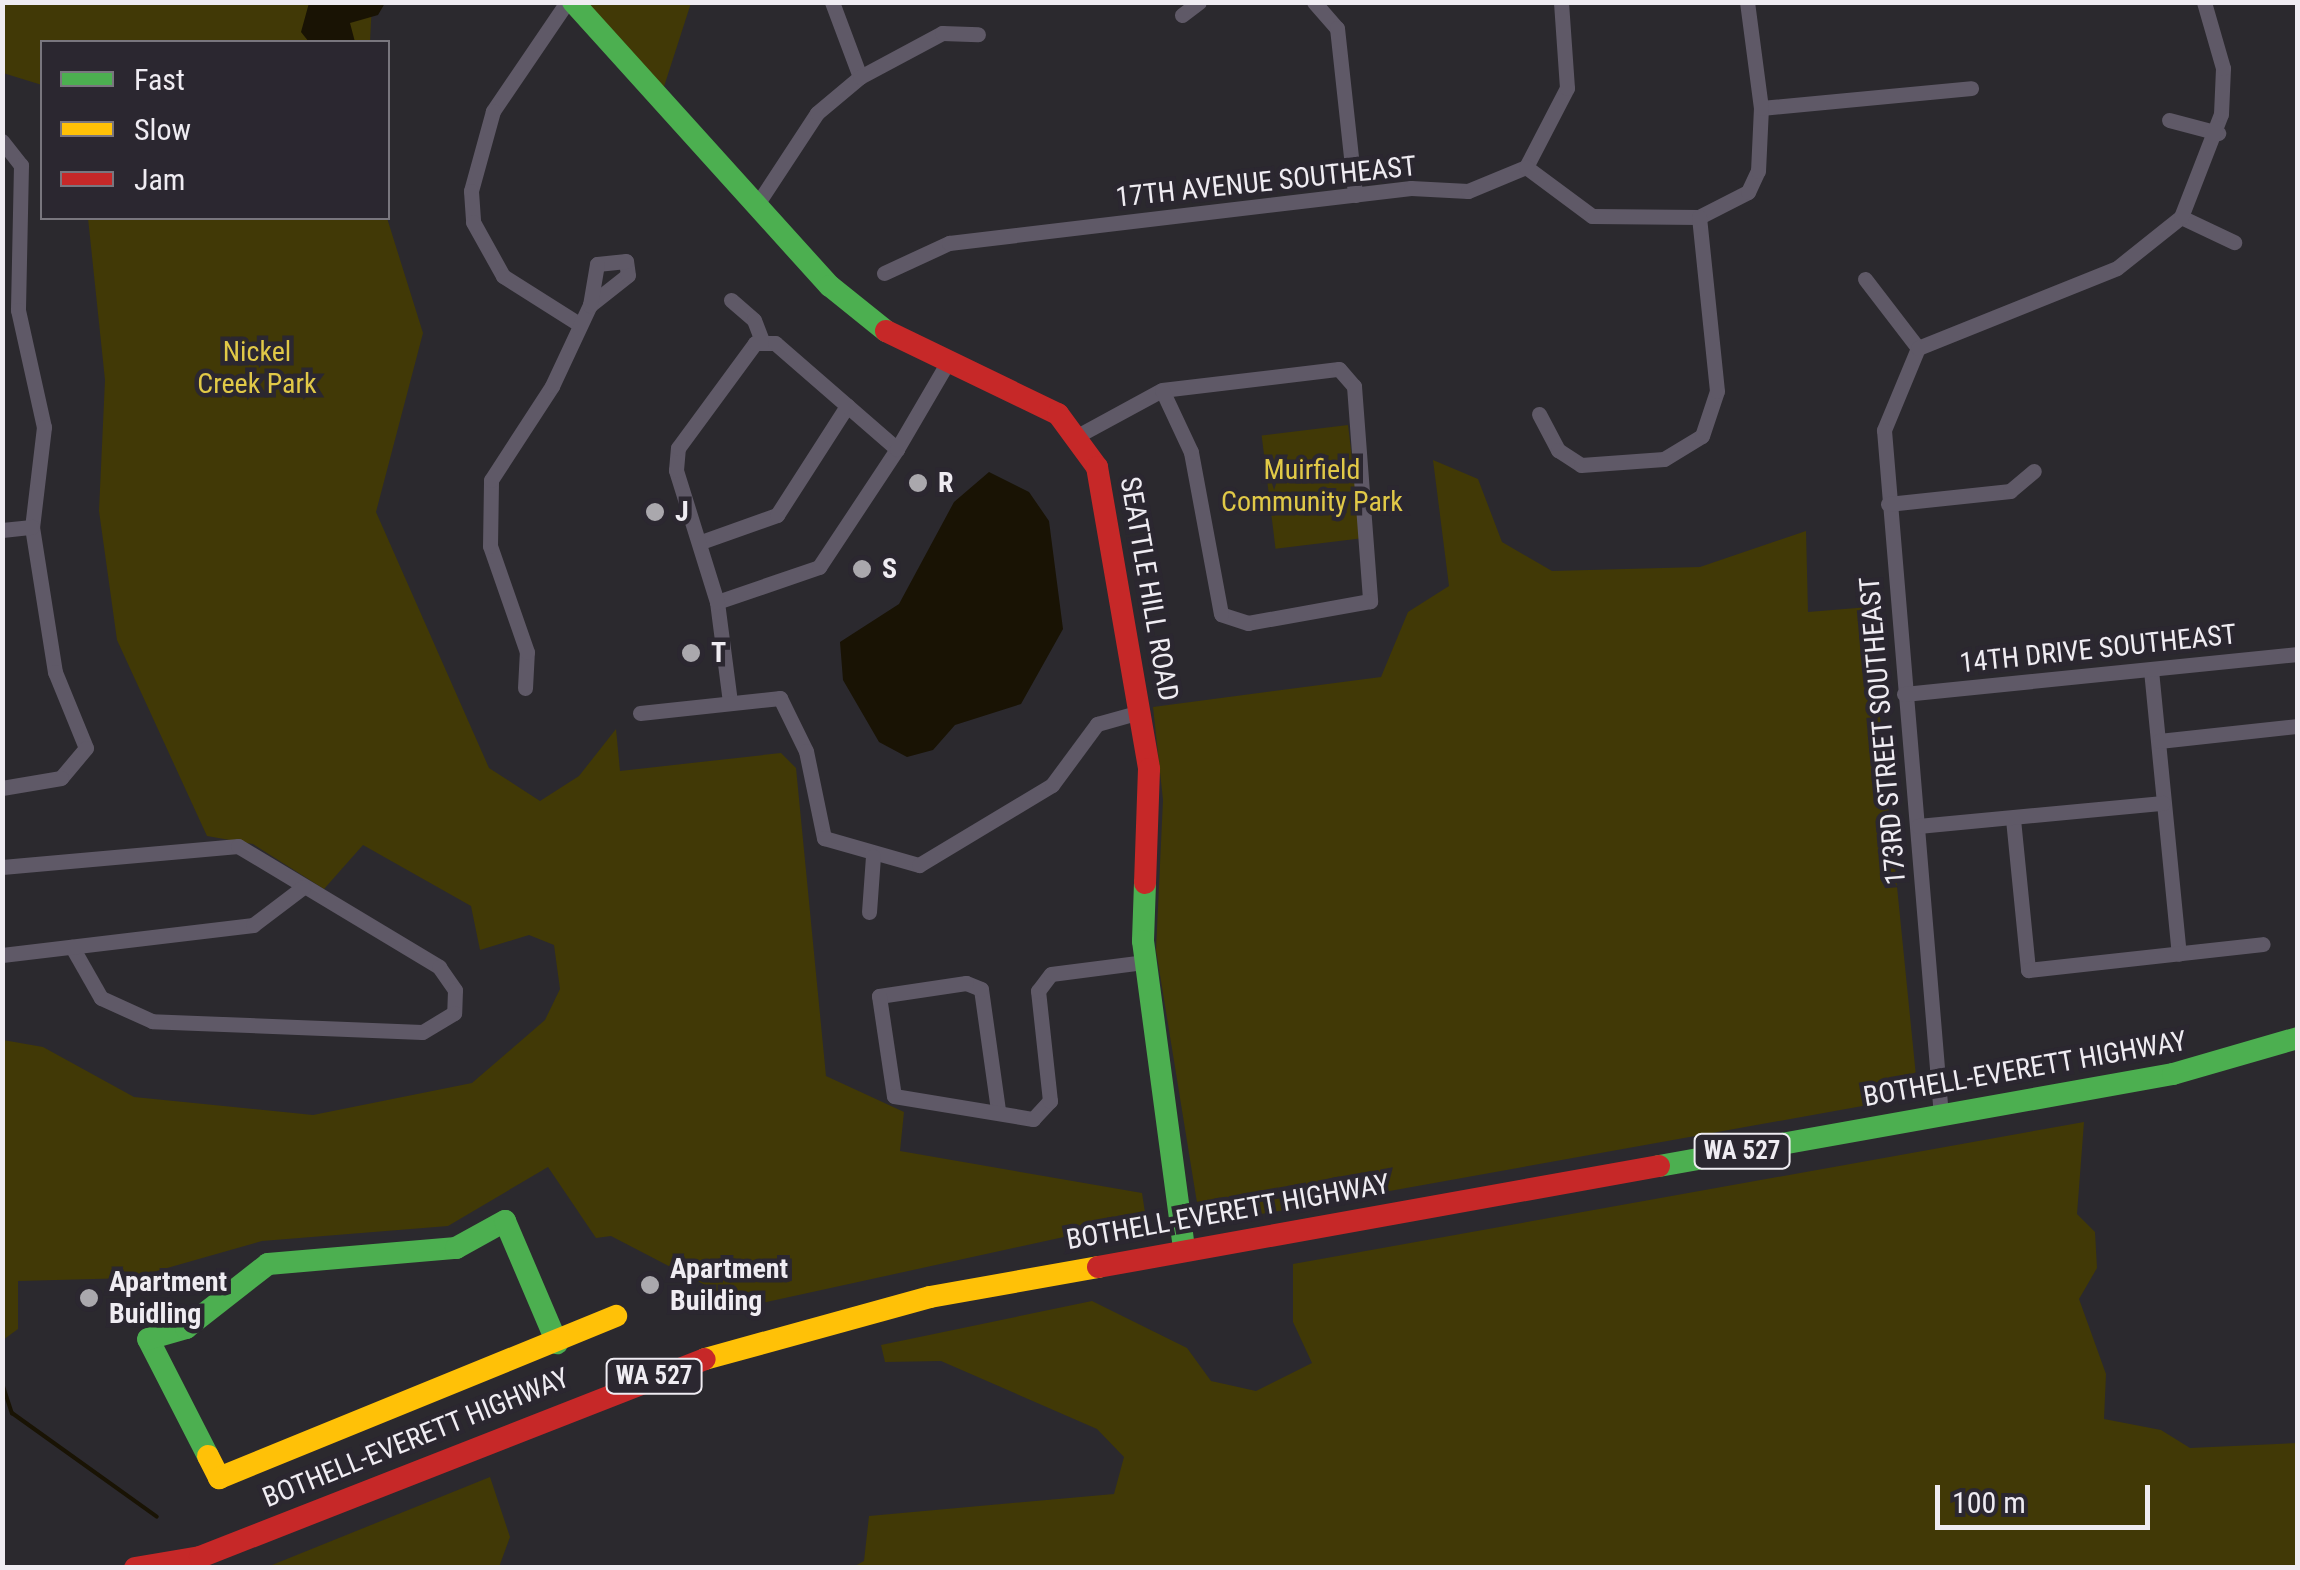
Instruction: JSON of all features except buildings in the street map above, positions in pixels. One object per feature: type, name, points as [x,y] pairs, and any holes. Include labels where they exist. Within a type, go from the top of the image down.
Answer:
[{"type":"street","name":"SEATTLE HILL ROAD","points":[[570,2],[830,286],[906,347],[1030,398],[1079,435],[1104,492],[1140,712],[1151,825],[1145,962],[1184,1249]]},
{"type":"street","points":[[570,2],[493,112],[471,191],[473,222],[503,276],[579,324]]},
{"type":"street","points":[[832,2],[860,77]]},
{"type":"street","points":[[1182,15],[1199,2]]},
{"type":"street","points":[[1314,2],[1338,28],[1355,194]]},
{"type":"street","points":[[1560,2],[1567,88],[1526,167],[1551,194],[1592,216],[1699,217],[1748,192],[1761,108],[1748,2]]},
{"type":"street","points":[[1866,279],[1918,348],[2117,268],[2159,237],[2182,217],[2218,133],[2223,68],[2204,2]]},
{"type":"street","points":[[756,206],[817,114],[860,77],[942,33],[978,34]]},
{"type":"street","points":[[1761,108],[1971,88]]},
{"type":"street","points":[[2169,120],[2218,133]]},
{"type":"street","points":[[2,141],[21,165],[18,310],[44,426],[32,527],[55,672],[82,724],[86,748],[72,772],[2,788]]},
{"type":"street","name":"17TH AVENUE SOUTHEAST","points":[[884,273],[949,243],[1355,194],[1468,191],[1526,167]]},
{"type":"street","points":[[1539,414],[1558,450],[1581,466],[1664,459],[1702,436],[1717,391],[1699,217]]},
{"type":"street","points":[[2182,217],[2234,242]]},
{"type":"street","points":[[731,300],[754,320],[762,341]]},
{"type":"street","points":[[525,688],[527,652],[485,514],[491,480],[552,386],[590,305]]},
{"type":"street","points":[[762,341],[775,342],[897,449]]},
{"type":"street","points":[[730,702],[717,602],[675,456],[762,341]]},
{"type":"street","name":"173RD STREET SOUTHEAST","points":[[1918,348],[1884,430],[1941,1116]]},
{"type":"street","points":[[717,602],[819,567],[897,449],[946,365]]},
{"type":"street","points":[[1079,435],[1162,390],[1330,368],[1349,375],[1370,601],[1351,611],[1227,620],[1214,593],[1190,452],[1162,390]]},
{"type":"street","points":[[701,542],[777,514],[847,406]]},
{"type":"street","points":[[1888,504],[2010,491],[2034,471]]},
{"type":"street","points":[[2,530],[32,527]]},
{"type":"street","name":"14TH DRIVE SOUTHEAST","points":[[1904,694],[2298,654]]},
{"type":"street","points":[[2150,670],[2179,954]]},
{"type":"street","points":[[640,713],[730,702],[787,702],[818,832],[873,856],[932,862],[1052,785],[1097,724],[1140,712]]},
{"type":"street","points":[[2158,740],[2298,726]]},
{"type":"street","points":[[1918,826],[2164,804]]},
{"type":"street","points":[[2014,819],[2028,970],[2263,944]]},
{"type":"street","points":[[2,867],[215,844],[238,846],[447,974],[454,1012],[422,1032],[252,1031],[131,1016],[101,998],[72,947]]},
{"type":"street","points":[[869,912],[873,856]]},
{"type":"street","points":[[2,954],[252,924],[303,887]]},
{"type":"street","points":[[998,1110],[981,990],[966,983],[878,996],[894,1096],[998,1110],[1046,1113],[1038,990],[1052,974],[1145,962]]},
{"type":"street","name":"BOTHELL-EVERETT HIGHWAY","points":[[135,1568],[195,1562],[732,1348],[930,1297],[2173,1074],[2298,1038]]},
{"type":"street","points":[[556,1344],[506,1221],[456,1248],[268,1264],[186,1328],[148,1339],[219,1478],[556,1344],[616,1316]]},
{"type":"green space","points":[[2,3],[372,3],[370,40],[40,40],[40,84],[3,73]]},
{"type":"green space","points":[[573,3],[691,3],[660,99]]},
{"type":"green space","name":"Nickel Creek Park","points":[[88,220],[388,220],[423,333],[376,512],[489,768],[540,801],[579,776],[616,729],[620,771],[781,753],[796,768],[826,1076],[904,1112],[900,1151],[1142,1193],[1146,1219],[721,1312],[709,1287],[611,1236],[596,1238],[548,1167],[448,1226],[262,1241],[132,1278],[18,1281],[18,1329],[3,1340],[3,1040],[43,1047],[134,1097],[313,1115],[472,1083],[545,1020],[560,989],[554,945],[529,935],[480,950],[471,906],[363,845],[324,889],[253,844],[207,836],[117,640],[99,511],[105,380]]},
{"type":"green space","name":"Muirfield Community Park","points":[[1348,425],[1362,538],[1276,549],[1262,436]]},
{"type":"green space","points":[[1433,460],[1478,479],[1502,542],[1552,571],[1700,567],[1806,531],[1808,612],[1869,607],[1918,1096],[1222,1221],[1199,1215],[1156,950],[1163,800],[1153,707],[1381,677],[1408,612],[1449,586]]},
{"type":"green space","points":[[2084,1122],[2077,1214],[2095,1232],[2097,1268],[2079,1299],[2106,1374],[2104,1419],[2161,1430],[2190,1448],[2297,1443],[2297,1567],[853,1567],[864,1561],[869,1516],[1114,1494],[1124,1457],[1097,1429],[941,1361],[885,1362],[881,1345],[1092,1301],[1187,1348],[1211,1381],[1256,1391],[1312,1363],[1293,1322],[1293,1264]]},
{"type":"green space","points":[[490,1477],[510,1537],[499,1567],[267,1567]]},
{"type":"shaded area","points":[[309,2],[385,3],[378,15],[350,23],[354,40],[307,40],[301,32]]},
{"type":"shaded area","points":[[989,472],[1029,492],[1049,521],[1063,629],[1021,704],[955,725],[933,750],[907,757],[879,742],[843,680],[840,642],[899,604],[954,502]]},
{"type":"waterway","points":[[2,1383],[12,1413],[157,1517]]},
{"type":"traffic: fast","points":[[573,2],[830,286],[886,331]]},
{"type":"traffic: fast","points":[[1145,883],[1143,941],[1184,1249]]},
{"type":"traffic: fast","points":[[1659,1166],[2173,1074],[2298,1038]]},
{"type":"traffic: fast","points":[[208,1456],[148,1339],[186,1328],[268,1264],[456,1248],[505,1221],[557,1343]]},
{"type":"traffic: slow","points":[[705,1359],[930,1297],[1098,1267]]},
{"type":"traffic: slow","points":[[208,1456],[219,1478],[616,1316]]},
{"type":"traffic: jam","points":[[886,331],[1058,414],[1097,467],[1149,769],[1145,883]]},
{"type":"traffic: jam","points":[[1098,1267],[1659,1166]]},
{"type":"traffic: jam","points":[[135,1568],[200,1557],[705,1359]]},
{"type":"place","name":"R","points":[[918,483]]},
{"type":"place","name":"J","points":[[655,512]]},
{"type":"place","name":"S","points":[[862,569]]},
{"type":"place","name":"T","points":[[691,653]]},
{"type":"place","name":"Apartment Building","points":[[650,1285]]},
{"type":"place","name":"Apartment Buidling","points":[[89,1298]]}]
